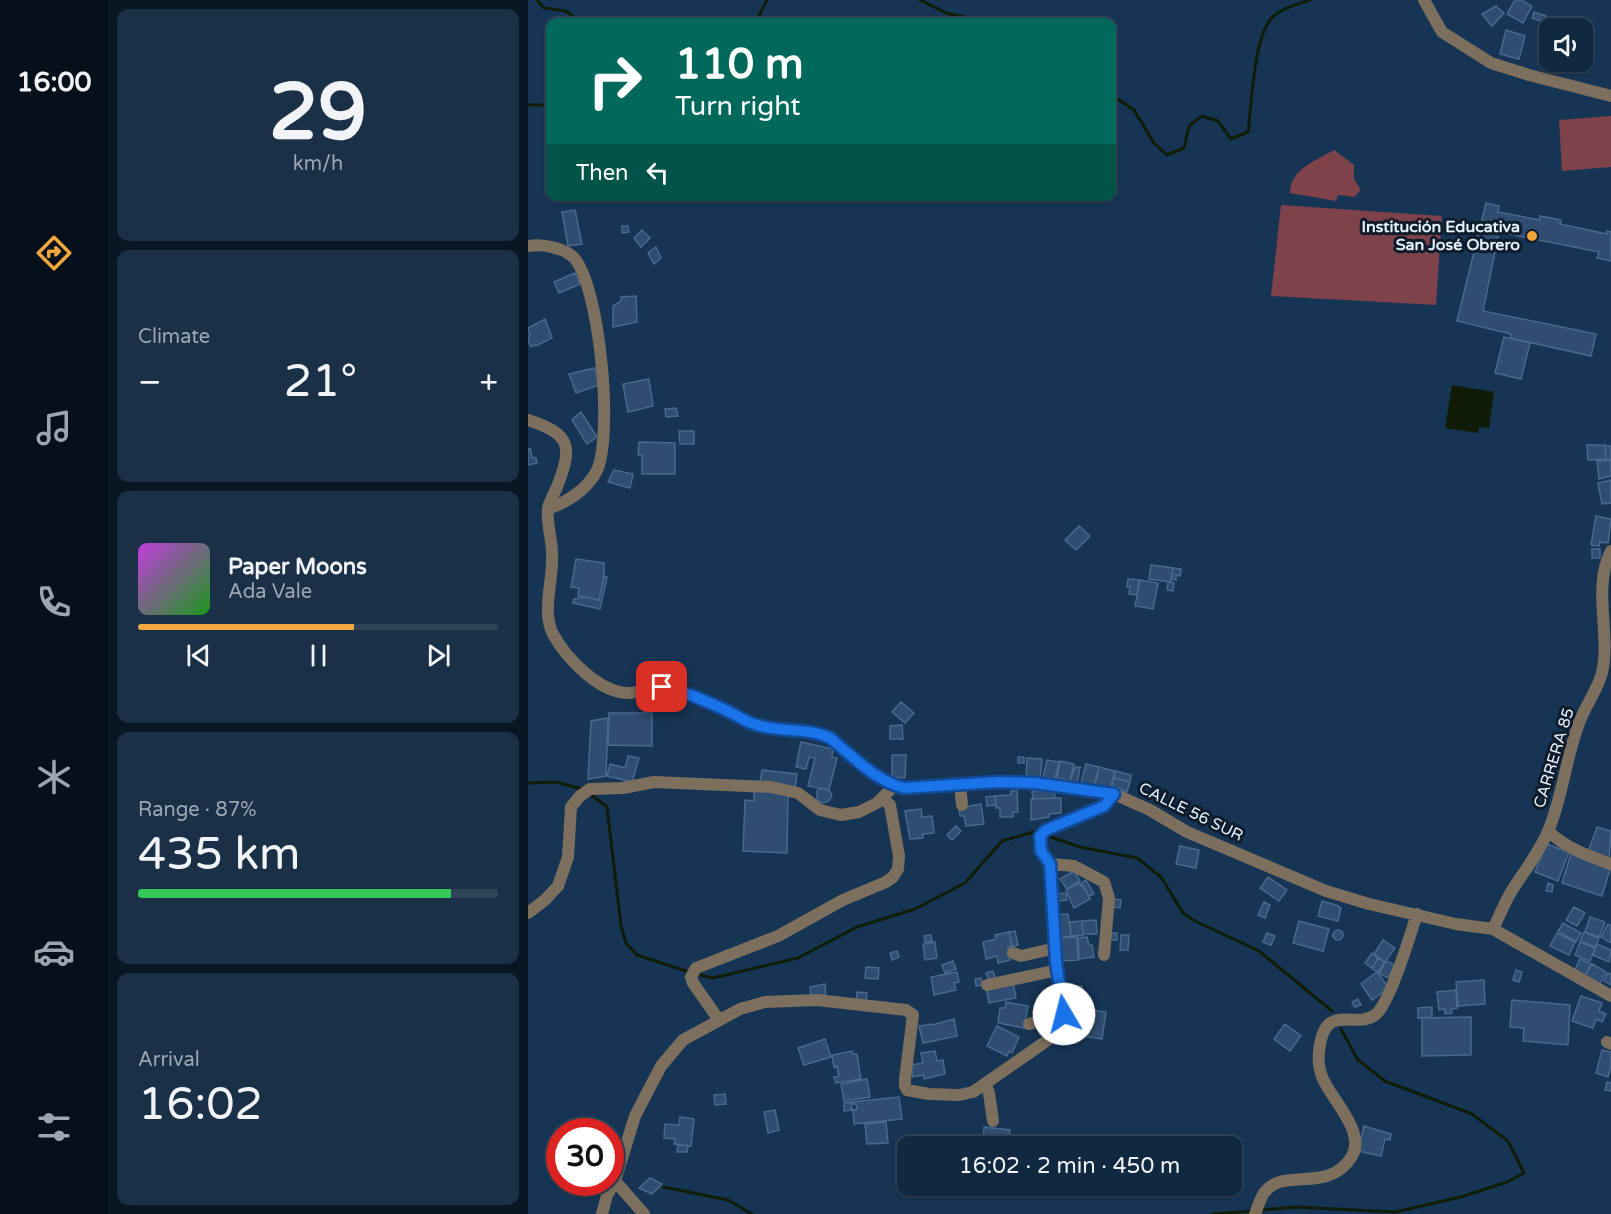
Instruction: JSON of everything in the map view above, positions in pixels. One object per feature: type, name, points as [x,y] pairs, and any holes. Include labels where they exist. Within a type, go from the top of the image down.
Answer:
[{"type":"street","points":[[1424,0],[1442,32],[1491,63],[1611,96]]},
{"type":"street","points":[[528,246],[544,246],[562,251],[571,256],[581,269],[597,328],[603,378],[604,445],[596,474],[573,497],[548,509]]},
{"type":"street","points":[[528,420],[548,426],[562,438],[567,447],[565,465],[548,509],[553,569],[549,600],[551,631],[563,652],[576,665],[618,693],[632,693],[653,688],[672,689],[725,709],[754,724],[779,730],[820,733],[830,738],[878,777],[894,786],[877,803],[859,812],[842,815],[820,810],[798,793],[771,787],[654,782],[585,793],[571,807],[568,857],[558,886],[528,913]]},
{"type":"street","name":"CARRERA 85","points":[[1493,929],[1511,893],[1539,850],[1548,831],[1561,795],[1579,723],[1602,674],[1606,649],[1604,573],[1611,551]]},
{"type":"street","name":"CALLE 56 SUR","points":[[894,786],[904,788],[997,782],[1035,783],[1114,794],[1150,810],[1187,832],[1353,904],[1493,929],[1611,996]]},
{"type":"street","points":[[960,785],[962,805]]},
{"type":"street","points":[[624,1152],[635,1116],[661,1066],[683,1040],[740,1010],[765,1002],[781,1000],[848,1002],[906,1010],[913,1015],[905,1079],[907,1090],[929,1094],[959,1095],[974,1092],[986,1085],[1058,1032],[1064,1020],[1050,864],[1041,851],[1039,843],[1043,832],[1104,806],[1114,794]]},
{"type":"street","points":[[719,1020],[693,983],[692,973],[696,968],[778,936],[843,900],[893,877],[898,869],[899,856],[890,804],[882,798]]},
{"type":"street","points":[[1548,831],[1560,842],[1611,864]]},
{"type":"street","points":[[1050,864],[1074,867],[1104,882],[1109,898],[1104,955]]},
{"type":"street","points":[[1255,1214],[1264,1192],[1276,1182],[1329,1176],[1341,1169],[1351,1158],[1355,1149],[1355,1136],[1338,1103],[1323,1081],[1319,1068],[1322,1036],[1334,1021],[1341,1018],[1369,1018],[1376,1014],[1386,997],[1417,914]]},
{"type":"street","points":[[1013,953],[1021,956],[1056,948]]},
{"type":"street","points":[[987,985],[1058,970]]},
{"type":"street","points":[[1029,1024],[1043,1020],[1061,993]]},
{"type":"street","points":[[986,1085],[993,1121]]},
{"type":"street","points":[[624,1191],[644,1214]]},
{"type":"street","points":[[602,1214],[607,1196]]},
{"type":"shaded area","points":[[1611,116],[1611,167],[1562,171],[1559,120]]},
{"type":"shaded area","points":[[1334,150],[1354,165],[1354,179],[1361,190],[1354,197],[1338,195],[1336,201],[1290,193],[1291,185],[1299,171]]},
{"type":"shaded area","points":[[1281,205],[1442,216],[1436,305],[1271,296]]},
{"type":"shaded area","points":[[1452,385],[1494,392],[1489,428],[1479,427],[1478,433],[1445,428]]},
{"type":"building","points":[[1515,0],[1521,0],[1532,6],[1523,23],[1507,14]]},
{"type":"building","points":[[1496,6],[1504,13],[1492,26],[1482,14]]},
{"type":"building","points":[[1534,12],[1546,16],[1539,18],[1539,20],[1532,18]]},
{"type":"building","points":[[1506,30],[1525,36],[1519,59],[1500,54]]},
{"type":"building","points":[[1486,203],[1499,206],[1498,212],[1540,220],[1540,216],[1561,220],[1560,224],[1607,234],[1607,231],[1611,232],[1611,261],[1597,258],[1599,252],[1499,232],[1483,311],[1596,334],[1591,356],[1510,338],[1511,334],[1457,321]]},
{"type":"building","points":[[575,210],[582,244],[568,246],[562,212]]},
{"type":"building","points":[[622,226],[628,226],[629,232],[622,233]]},
{"type":"building","points":[[642,230],[650,238],[641,247],[634,238]]},
{"type":"building","points":[[656,247],[661,258],[654,264],[648,253]]},
{"type":"building","points":[[575,273],[580,284],[559,293],[554,282]]},
{"type":"building","points":[[636,296],[637,322],[613,327],[613,306],[621,301],[621,297]]},
{"type":"building","points":[[545,319],[552,338],[531,347],[528,341],[530,335],[528,328]]},
{"type":"building","points":[[1504,337],[1530,343],[1521,379],[1495,373]]},
{"type":"building","points":[[595,368],[599,385],[576,393],[569,374]]},
{"type":"building","points":[[649,379],[653,406],[628,412],[623,384]]},
{"type":"building","points":[[676,408],[678,416],[666,417],[665,409]]},
{"type":"building","points":[[581,412],[597,437],[587,444],[572,420]]},
{"type":"building","points":[[679,431],[694,431],[694,444],[680,444]]},
{"type":"building","points":[[639,442],[675,443],[675,474],[642,474],[642,455],[638,455]]},
{"type":"building","points":[[1587,445],[1605,445],[1606,459],[1588,460]]},
{"type":"building","points":[[1605,446],[1611,446],[1611,459],[1606,460]]},
{"type":"building","points":[[530,448],[532,457],[536,458],[537,463],[528,465],[528,449]]},
{"type":"building","points":[[1611,460],[1611,476],[1599,479],[1597,461]]},
{"type":"building","points":[[614,470],[633,474],[630,488],[608,482]]},
{"type":"building","points":[[1611,480],[1611,503],[1602,504],[1598,483]]},
{"type":"building","points":[[1596,516],[1611,519],[1608,543],[1600,542],[1599,546],[1591,545]]},
{"type":"building","points":[[1079,526],[1090,536],[1076,550],[1065,540]]},
{"type":"building","points":[[1592,549],[1600,549],[1600,558],[1592,558]]},
{"type":"building","points":[[576,559],[604,563],[599,600],[578,596],[579,588],[571,587]]},
{"type":"building","points":[[1151,565],[1173,568],[1171,582],[1149,579]]},
{"type":"building","points":[[1173,568],[1181,569],[1180,576],[1176,575],[1176,580],[1171,579]]},
{"type":"building","points":[[604,576],[607,577],[600,609],[573,603],[574,599],[586,597],[599,600]]},
{"type":"building","points":[[1128,579],[1139,580],[1137,595],[1129,594]]},
{"type":"building","points":[[1140,580],[1158,583],[1153,609],[1135,606]]},
{"type":"building","points":[[1168,582],[1174,583],[1173,591],[1167,590]]},
{"type":"building","points":[[901,702],[914,713],[905,723],[892,712]]},
{"type":"building","points":[[609,713],[652,713],[652,746],[608,745]]},
{"type":"building","points":[[608,718],[606,776],[588,779],[591,721]]},
{"type":"building","points":[[902,725],[903,739],[890,739],[890,726]]},
{"type":"building","points":[[801,742],[833,749],[832,757],[837,758],[829,790],[808,786],[815,758],[809,757],[806,769],[796,767]]},
{"type":"building","points":[[892,755],[906,755],[905,778],[892,777]]},
{"type":"building","points":[[628,756],[639,758],[632,782],[607,776],[610,764],[625,768]]},
{"type":"building","points":[[1018,757],[1024,757],[1024,763],[1018,763]]},
{"type":"building","points":[[1027,758],[1042,759],[1040,779],[1026,778]]},
{"type":"building","points":[[1047,760],[1059,762],[1055,779],[1043,777]]},
{"type":"building","points":[[1060,761],[1074,764],[1070,781],[1057,778]]},
{"type":"building","points":[[1086,764],[1099,767],[1094,786],[1081,783]]},
{"type":"building","points":[[1075,767],[1080,767],[1077,784],[1070,782]]},
{"type":"building","points":[[1099,767],[1115,771],[1110,789],[1095,785]]},
{"type":"building","points":[[762,770],[797,774],[795,788],[760,783]]},
{"type":"building","points":[[1115,771],[1131,775],[1130,782],[1114,778]]},
{"type":"building","points":[[1113,778],[1130,782],[1127,792],[1112,786]]},
{"type":"building","points":[[822,788],[829,790],[832,795],[829,801],[823,803],[817,799],[817,791]]},
{"type":"building","points":[[754,790],[788,793],[787,853],[743,851],[745,800],[754,801]]},
{"type":"building","points":[[1054,790],[1055,798],[1033,799],[1032,791]]},
{"type":"building","points":[[1011,791],[1017,791],[1018,812],[1013,812],[1013,817],[1000,817],[1000,808],[996,808],[995,796],[1011,795]]},
{"type":"building","points":[[995,796],[996,805],[987,806],[986,797]]},
{"type":"building","points":[[1061,798],[1061,813],[1031,820],[1031,799]]},
{"type":"building","points":[[981,804],[984,824],[966,826],[964,816],[960,816],[959,808]]},
{"type":"building","points":[[921,809],[922,817],[932,816],[934,833],[923,834],[923,838],[910,839],[905,811]]},
{"type":"building","points":[[956,826],[961,831],[952,840],[947,835]]},
{"type":"building","points":[[1597,827],[1611,831],[1609,859],[1588,852]]},
{"type":"building","points":[[1546,844],[1569,852],[1558,881],[1535,872]]},
{"type":"building","points":[[1180,846],[1199,850],[1196,868],[1176,864]]},
{"type":"building","points":[[1571,854],[1611,866],[1602,896],[1562,883]]},
{"type":"building","points":[[1074,871],[1080,881],[1067,889],[1060,879]]},
{"type":"building","points":[[1268,877],[1287,890],[1279,901],[1260,888]]},
{"type":"building","points":[[1086,880],[1094,894],[1089,896],[1080,884]]},
{"type":"building","points":[[1079,883],[1090,899],[1074,908],[1066,890]]},
{"type":"building","points":[[1548,883],[1553,885],[1552,892],[1546,891]]},
{"type":"building","points":[[1066,893],[1067,900],[1059,901],[1058,894]]},
{"type":"building","points":[[1114,899],[1121,900],[1120,908],[1113,907]]},
{"type":"building","points":[[1322,901],[1341,908],[1338,921],[1318,916]]},
{"type":"building","points":[[1264,902],[1270,905],[1265,918],[1258,915]]},
{"type":"building","points":[[1574,907],[1585,913],[1577,926],[1566,920]]},
{"type":"building","points":[[1068,914],[1071,936],[1058,938],[1056,915]]},
{"type":"building","points":[[1590,917],[1605,922],[1599,937],[1585,932]]},
{"type":"building","points":[[1096,920],[1097,934],[1083,934],[1082,921]]},
{"type":"building","points":[[1082,921],[1083,935],[1071,936],[1070,922]]},
{"type":"building","points":[[1299,921],[1329,929],[1323,951],[1293,943]]},
{"type":"building","points":[[1563,923],[1581,933],[1576,942],[1558,931]]},
{"type":"building","points":[[1608,924],[1611,926],[1611,943],[1601,937]]},
{"type":"building","points":[[1338,930],[1342,931],[1342,939],[1338,940],[1334,939],[1333,935],[1334,931]]},
{"type":"building","points":[[1015,931],[1018,945],[1012,947],[1009,932]]},
{"type":"building","points":[[1009,932],[1012,946],[1008,947],[1010,960],[998,963],[997,956],[986,959],[983,942],[996,939],[995,935]]},
{"type":"building","points":[[1584,932],[1599,938],[1595,947],[1580,941]]},
{"type":"building","points":[[1110,933],[1117,933],[1117,940],[1109,940]]},
{"type":"building","points":[[1267,933],[1275,936],[1271,945],[1263,942]]},
{"type":"building","points":[[1557,933],[1575,942],[1569,955],[1550,946]]},
{"type":"building","points":[[931,935],[932,941],[925,942],[924,936]]},
{"type":"building","points":[[1121,935],[1129,935],[1128,950],[1120,950]]},
{"type":"building","points":[[1077,937],[1078,960],[1059,961],[1058,938]]},
{"type":"building","points":[[1087,937],[1089,945],[1092,945],[1094,957],[1079,959],[1078,938]]},
{"type":"building","points":[[1383,940],[1395,948],[1385,962],[1374,954]]},
{"type":"building","points":[[935,942],[937,958],[925,960],[923,944]]},
{"type":"building","points":[[1580,942],[1595,948],[1590,961],[1575,955]]},
{"type":"building","points":[[1597,944],[1611,950],[1609,962],[1593,955]]},
{"type":"building","points":[[897,951],[899,957],[892,960],[890,953]]},
{"type":"building","points":[[1372,953],[1378,958],[1372,968],[1365,963]]},
{"type":"building","points":[[1378,958],[1385,962],[1378,972],[1372,969]]},
{"type":"building","points":[[1580,959],[1591,964],[1584,977],[1574,972]]},
{"type":"building","points":[[953,961],[956,969],[945,973],[942,965]]},
{"type":"building","points":[[1386,961],[1395,965],[1388,978],[1379,973]]},
{"type":"building","points":[[1592,964],[1606,972],[1599,985],[1584,977]]},
{"type":"building","points":[[866,967],[879,968],[878,979],[865,978]]},
{"type":"building","points":[[1516,970],[1522,972],[1519,982],[1513,980]]},
{"type":"building","points":[[993,971],[995,978],[989,980],[986,973]]},
{"type":"building","points":[[957,972],[959,982],[954,983],[956,990],[934,995],[931,977]]},
{"type":"building","points":[[1377,972],[1389,988],[1372,1000],[1361,984]]},
{"type":"building","points":[[1608,973],[1611,974],[1611,985],[1604,981]]},
{"type":"building","points":[[981,978],[983,985],[976,986],[975,979]]},
{"type":"building","points":[[1484,980],[1485,1004],[1458,1006],[1456,982]]},
{"type":"building","points":[[1013,982],[1016,998],[989,1003],[986,987]]},
{"type":"building","points":[[825,984],[826,997],[812,999],[810,987]]},
{"type":"building","points":[[1082,986],[1083,999],[1069,999],[1069,987]]},
{"type":"building","points":[[1456,990],[1457,1008],[1451,1009],[1452,1013],[1445,1014],[1445,1009],[1439,1010],[1437,992]]},
{"type":"building","points":[[857,992],[867,993],[866,1004],[856,1003]]},
{"type":"building","points":[[1581,996],[1602,1003],[1599,1011],[1606,1014],[1602,1022],[1596,1019],[1593,1028],[1572,1021]]},
{"type":"building","points":[[1358,999],[1361,1005],[1355,1007],[1352,1002]]},
{"type":"building","points":[[1512,1000],[1570,1005],[1568,1045],[1523,1041],[1524,1028],[1510,1027]]},
{"type":"building","points":[[1006,1002],[1028,1006],[1024,1028],[998,1023],[1000,1008],[1005,1008]]},
{"type":"building","points":[[1432,1007],[1432,1017],[1418,1018],[1418,1008]]},
{"type":"building","points":[[1087,1009],[1106,1012],[1102,1039],[1083,1036]]},
{"type":"building","points":[[1471,1017],[1471,1055],[1422,1056],[1422,1018]]},
{"type":"building","points":[[954,1019],[957,1036],[923,1043],[919,1026]]},
{"type":"building","points":[[1285,1024],[1301,1036],[1290,1051],[1274,1039]]},
{"type":"building","points":[[997,1026],[1019,1037],[1012,1053],[1009,1051],[1007,1056],[987,1046]]},
{"type":"building","points":[[825,1039],[831,1057],[804,1065],[798,1048]]},
{"type":"building","points":[[1602,1050],[1611,1052],[1608,1077],[1596,1073]]},
{"type":"building","points":[[852,1051],[853,1054],[857,1054],[861,1079],[836,1083],[834,1077],[839,1076],[837,1066],[834,1067],[832,1055]]},
{"type":"building","points":[[935,1051],[937,1061],[943,1060],[945,1074],[924,1079],[924,1075],[913,1077],[911,1065],[923,1063],[921,1053]]},
{"type":"building","points":[[867,1079],[870,1097],[844,1101],[841,1084]]},
{"type":"building","points":[[1607,1082],[1611,1083],[1611,1091],[1605,1090]]},
{"type":"building","points":[[725,1094],[726,1104],[715,1105],[714,1095]]},
{"type":"building","points":[[899,1097],[902,1119],[854,1124],[853,1110],[857,1109],[856,1104],[852,1102]]},
{"type":"building","points":[[851,1102],[852,1110],[844,1111],[844,1103]]},
{"type":"building","points":[[775,1110],[779,1130],[768,1133],[764,1112]]},
{"type":"building","points":[[680,1117],[694,1119],[691,1146],[674,1144],[675,1139],[664,1138],[665,1124],[679,1125]]},
{"type":"building","points":[[886,1122],[888,1143],[867,1144],[865,1124]]},
{"type":"building","points":[[1364,1126],[1391,1134],[1390,1140],[1385,1139],[1381,1156],[1358,1151]]},
{"type":"building","points":[[984,1127],[1010,1130],[1010,1136],[984,1136]]},
{"type":"building","points":[[678,1145],[688,1146],[687,1152],[677,1152]]},
{"type":"building","points":[[650,1178],[662,1184],[652,1194],[639,1188]]},
{"type":"waterway","points":[[537,0],[544,8],[566,11],[575,18]]},
{"type":"waterway","points":[[758,18],[767,0]]},
{"type":"waterway","points":[[920,0],[946,13],[968,18]]},
{"type":"waterway","points":[[1116,98],[1134,110],[1154,143],[1167,155],[1184,148],[1189,126],[1202,116],[1218,121],[1231,139],[1248,132],[1252,87],[1262,36],[1275,15],[1310,0]]},
{"type":"waterway","points":[[528,105],[546,105]]},
{"type":"waterway","points":[[528,783],[556,782],[582,789]]},
{"type":"waterway","points":[[590,794],[607,807],[621,926],[626,943],[637,955],[689,972]]},
{"type":"waterway","points":[[696,974],[713,978],[798,958],[857,927],[915,909],[965,883],[1002,841],[1037,831]]},
{"type":"waterway","points":[[1045,835],[1080,847],[1137,858],[1161,877],[1183,913],[1259,951],[1332,1011]]},
{"type":"waterway","points":[[1260,1210],[1296,1207],[1395,1212],[1461,1197],[1507,1182],[1524,1173],[1508,1141],[1472,1114],[1385,1081],[1358,1060],[1341,1029]]},
{"type":"waterway","points":[[664,1187],[728,1200],[752,1214]]},
{"type":"waterway","points":[[1213,1214],[1253,1211]]},
{"type":"place","name":"Institución Educativa San José Obrero","points":[[1532,236]]},
{"type":"route","points":[[662,687],[725,709],[769,729],[820,733],[830,738],[878,777],[894,786],[904,788],[997,782],[1035,783],[1114,794],[1104,806],[1046,830],[1040,836],[1041,851],[1050,864],[1056,962],[1064,1014]]}]
